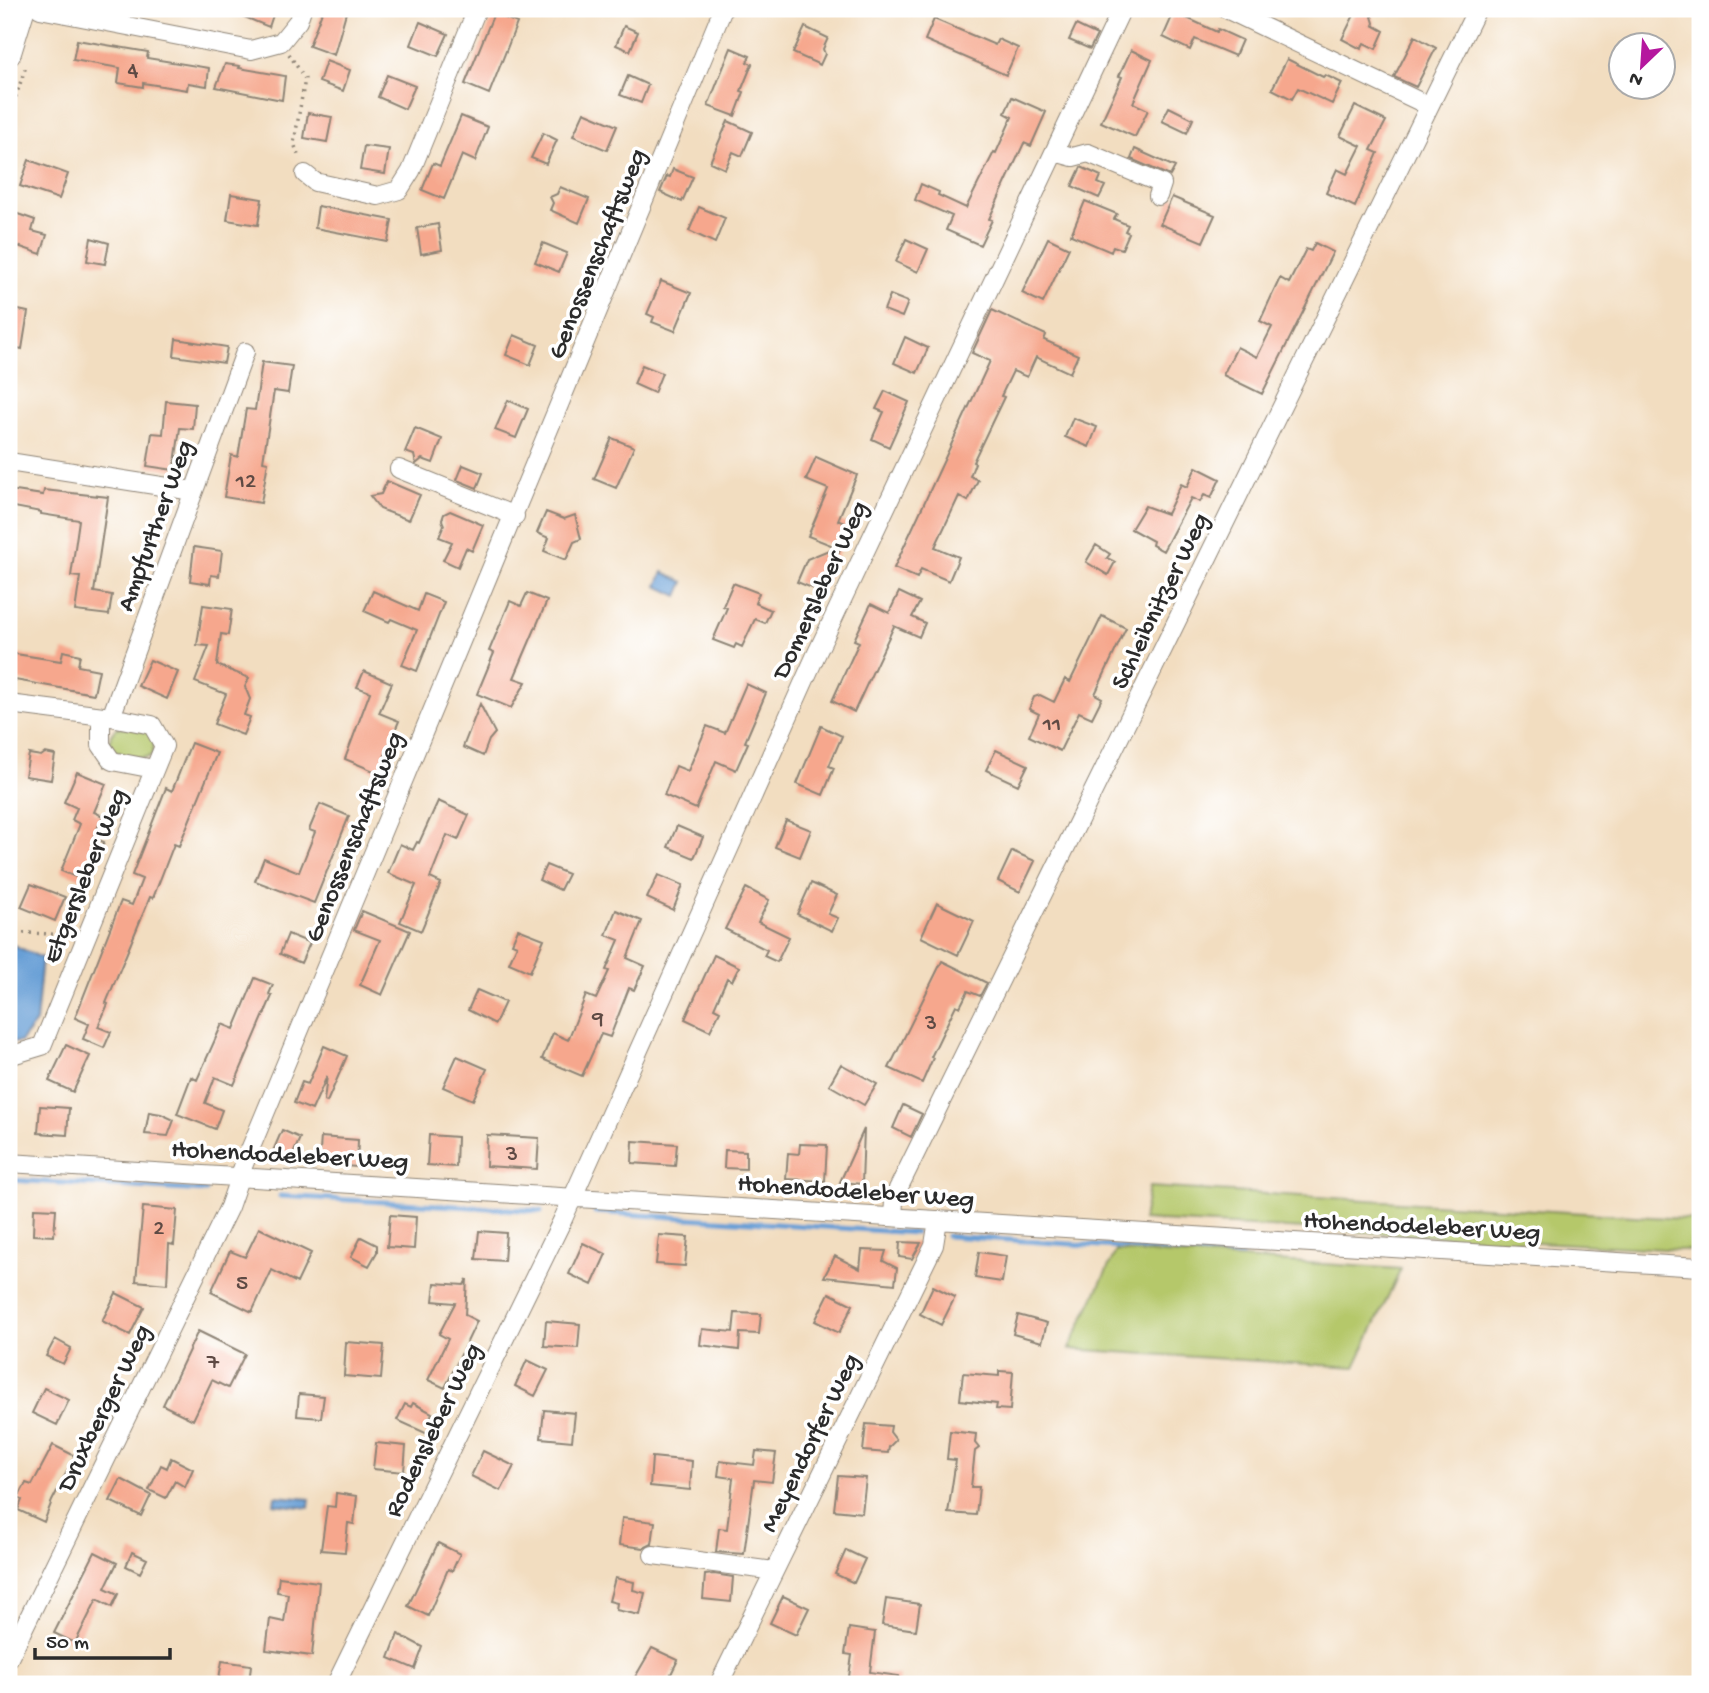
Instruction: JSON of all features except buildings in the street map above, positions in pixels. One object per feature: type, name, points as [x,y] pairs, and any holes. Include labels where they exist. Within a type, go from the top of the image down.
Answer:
[{"type":"main road","points":[[17,59],[23,9]]},
{"type":"street","points":[[40,9],[251,50],[281,43],[298,21],[302,9]]},
{"type":"street","points":[[304,174],[315,182],[378,196],[399,190],[411,171],[477,9]]},
{"type":"street","name":"Genossenschaftsweg","points":[[240,1177],[723,9]]},
{"type":"street","name":"Domersleber Weg","points":[[573,1196],[820,645],[1055,152],[1119,15],[1119,9]]},
{"type":"street","points":[[1226,9],[1429,106]]},
{"type":"street","name":"Schleibnitzer Weg","points":[[893,1217],[898,1189],[1477,9]]},
{"type":"street","points":[[1055,152],[1073,158],[1088,153],[1113,163],[1162,184],[1158,196]]},
{"type":"street","name":"Ampfurther Weg","points":[[106,716],[245,352]]},
{"type":"street","points":[[9,462],[193,491]]},
{"type":"street","points":[[399,469],[515,516]]},
{"type":"street","name":"Etgersleber Weg","points":[[9,704],[106,716],[152,725],[164,746],[42,1046],[9,1056]]},
{"type":"street","name":"Etgersleber Weg","points":[[106,716],[101,745],[111,761],[155,769]]},
{"type":"street","name":"Hohendodeleber Weg","points":[[9,1163],[1700,1267]]},
{"type":"street","name":"Druxberger Weg","points":[[9,1658],[229,1207],[240,1177]]},
{"type":"street","name":"Rodensleber Weg","points":[[335,1684],[573,1196]]},
{"type":"street","name":"Meyendorfer Weg","points":[[719,1684],[934,1245],[938,1220]]},
{"type":"street","points":[[653,1555],[774,1572]]},
{"type":"path","points":[[281,43],[305,79],[293,143],[304,174]]},
{"type":"path","points":[[9,117],[17,59]]},
{"type":"path","points":[[9,932],[86,936]]},
{"type":"green space","points":[[129,727],[150,733],[154,739],[153,755],[137,758],[109,748],[111,735],[116,728]]},
{"type":"green space","points":[[1149,1187],[1700,1220],[1700,1251],[1143,1220]]},
{"type":"green space","points":[[1116,1251],[1401,1269],[1355,1367],[1069,1349]]},
{"type":"water","points":[[663,572],[684,582],[678,596],[657,586]]},
{"type":"water","points":[[9,943],[42,958],[36,1022],[20,1042],[9,1043]]},
{"type":"water","points":[[275,1496],[310,1499],[309,1508],[274,1504]]},
{"type":"waterway","points":[[9,1180],[206,1191]]},
{"type":"waterway","points":[[280,1196],[541,1211]]},
{"type":"waterway","points":[[595,1212],[915,1233]]},
{"type":"waterway","points":[[947,1236],[1242,1255]]}]
